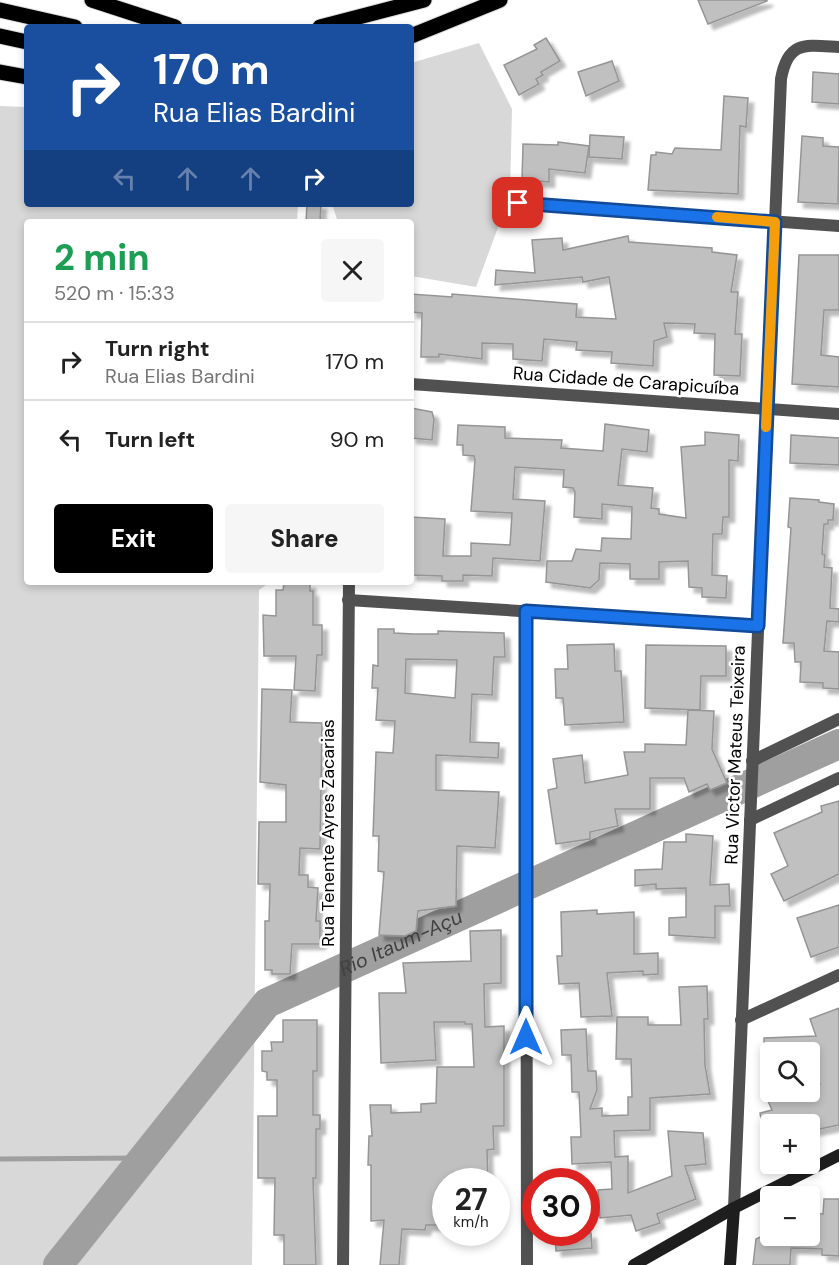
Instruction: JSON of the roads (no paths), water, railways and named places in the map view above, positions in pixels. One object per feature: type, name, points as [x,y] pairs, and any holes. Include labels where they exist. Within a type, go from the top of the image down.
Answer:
[{"type":"main road","points":[[92,0],[166,24]]},
{"type":"main road","points":[[332,24],[424,0]]},
{"type":"main road","points":[[414,35],[500,0]]},
{"type":"main road","points":[[0,10],[62,24]]},
{"type":"main road","points":[[0,36],[24,41]]},
{"type":"main road","points":[[0,72],[24,76]]},
{"type":"street","name":"Rua Victor Mateus Teixeira","points":[[734,1208],[781,79],[789,54],[806,45],[839,47]]},
{"type":"street","points":[[518,203],[839,226]]},
{"type":"street","name":"Rua Cidade de Carapicuíba","points":[[414,384],[839,414]]},
{"type":"street","name":"Rua Tenente Ayres Zacarias","points":[[343,1265],[349,585]]},
{"type":"street","points":[[348,600],[758,626]]},
{"type":"street","points":[[526,611],[527,1265]]},
{"type":"street","points":[[752,767],[839,719]]},
{"type":"street","points":[[750,820],[839,778]]},
{"type":"street","points":[[741,1020],[839,975]]},
{"type":"street","points":[[634,1265],[734,1208],[839,1155]]},
{"type":"street","points":[[730,1265],[734,1208]]},
{"type":"waterway","name":"Rio Itaum-Açu","points":[[58,1265],[267,1003],[839,744]]},
{"type":"waterway","points":[[0,1159],[143,1158]]}]
